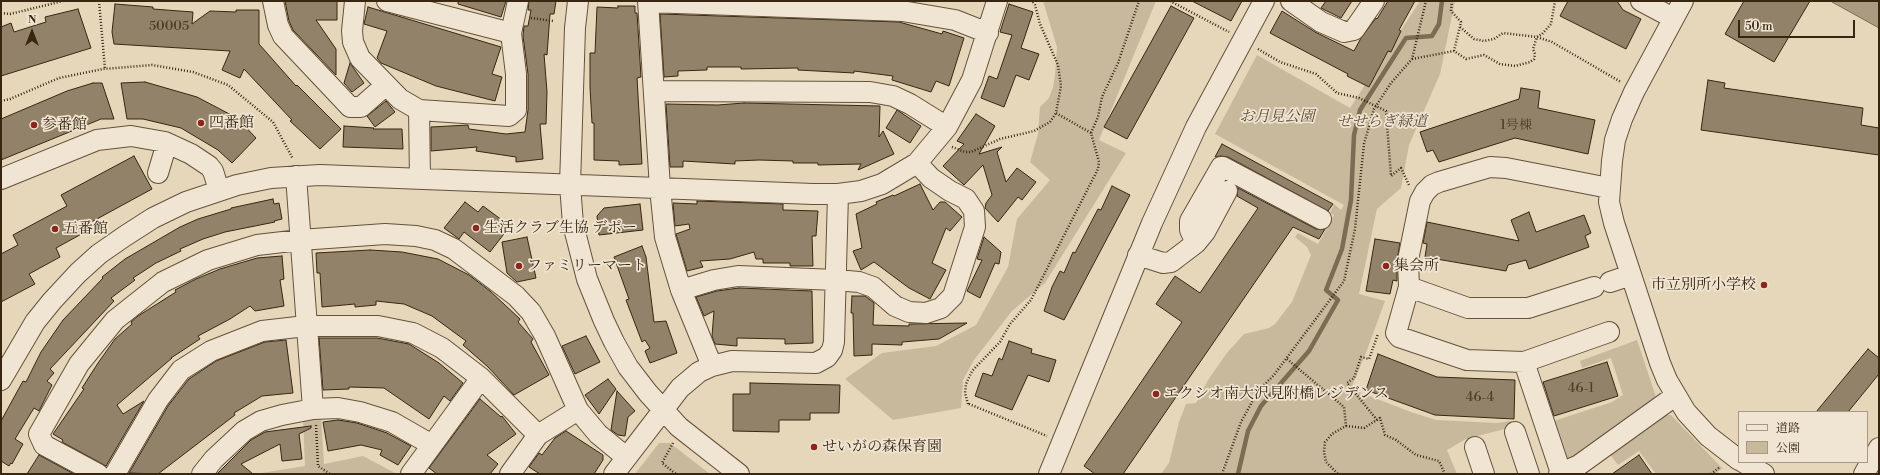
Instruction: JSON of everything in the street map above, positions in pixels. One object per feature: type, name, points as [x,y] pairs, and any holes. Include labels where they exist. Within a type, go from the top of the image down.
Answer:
[{"type":"street","points":[[273,1],[278,25],[283,36],[350,107],[361,107],[386,85]]},
{"type":"street","points":[[355,1],[352,20],[353,42],[360,58],[400,99],[419,110],[509,116],[516,110],[516,74],[510,33],[518,1]]},
{"type":"street","points":[[387,1],[510,33]]},
{"type":"street","points":[[578,1],[575,28],[570,185],[573,224],[587,279],[604,321],[628,367],[662,410],[695,441],[739,474]]},
{"type":"street","points":[[1,380],[8,350],[78,273],[99,254],[153,218],[186,202],[219,190],[271,178],[295,168],[420,179],[838,194],[861,191],[882,184],[917,163],[942,134],[972,80],[997,1]]},
{"type":"street","points":[[1049,474],[1138,255],[1196,126],[1251,44],[1264,1]]},
{"type":"street","points":[[1291,1],[1321,22],[1344,32],[1354,30],[1374,1]]},
{"type":"street","points":[[1641,1],[1673,18]]},
{"type":"street","points":[[1683,1],[1634,92],[1622,119],[1615,140],[1609,188],[1609,202],[1614,223],[1660,363],[1675,396],[1686,412],[1708,436],[1736,462]]},
{"type":"street","points":[[712,366],[681,290],[665,237],[660,188],[648,2],[902,11],[955,20],[988,33]]},
{"type":"street","points":[[654,91],[870,92],[893,96],[910,104],[942,134]]},
{"type":"street","points":[[419,110],[420,179]]},
{"type":"street","points":[[1,179],[97,140],[131,136],[167,143],[191,154],[209,166],[213,171],[219,190]]},
{"type":"street","points":[[158,173],[167,143]]},
{"type":"street","points":[[681,290],[714,280],[738,276],[836,280],[859,282],[873,287],[895,306],[909,312],[926,313],[941,308],[953,296],[975,227],[974,211],[966,199],[950,191],[931,178],[917,163]]},
{"type":"street","points":[[1196,243],[1190,230],[1190,221],[1221,167],[1223,166],[1321,219]]},
{"type":"street","points":[[1609,188],[1506,168],[1490,167],[1432,185],[1421,198],[1408,260],[1409,287],[1396,333],[1399,337],[1467,360],[1524,362],[1609,332]]},
{"type":"street","points":[[295,168],[314,417]]},
{"type":"street","points":[[1138,255],[1158,262],[1167,263],[1196,243],[1205,232],[1227,191]]},
{"type":"street","points":[[614,474],[680,388],[699,372],[712,366],[732,361],[816,363],[827,357],[832,350],[834,342],[838,194]]},
{"type":"street","points":[[98,474],[44,445],[39,434],[79,364],[115,320],[163,282],[208,260],[257,245],[300,240],[401,234],[435,240],[454,249],[516,296],[531,312],[545,336],[578,410],[598,434],[626,457]]},
{"type":"street","points":[[1409,287],[1468,308],[1528,308],[1631,275]]},
{"type":"street","points":[[115,474],[158,400],[181,370],[211,351],[262,331],[306,326],[378,326],[413,333],[442,348],[481,378],[538,435]]},
{"type":"street","points":[[1524,362],[1560,474],[1579,465],[1675,396]]},
{"type":"street","points":[[411,474],[481,378]]},
{"type":"street","points":[[202,474],[214,460],[244,432],[261,421],[282,415],[314,417],[338,408],[360,412],[392,422],[432,445]]},
{"type":"street","points":[[510,474],[538,435],[578,410]]},
{"type":"street","points":[[1515,432],[1529,474]]},
{"type":"street","points":[[1475,447],[1484,474]]},
{"type":"street","points":[[1864,474],[1879,448]]},
{"type":"street","points":[[1738,463],[1764,474]]},
{"type":"path","points":[[1,13],[10,14],[64,1]]},
{"type":"path","points":[[98,1],[105,69]]},
{"type":"path","points":[[942,134],[965,152],[971,152],[1000,139],[1034,132],[1050,122],[1056,113],[1061,86],[1058,65],[1040,24],[1035,5],[1032,1]]},
{"type":"path","points":[[1091,133],[1098,117],[1102,97],[1118,63],[1139,1]]},
{"type":"path","points":[[1170,1],[1251,44],[1280,62],[1316,74],[1337,92],[1359,98],[1386,111],[1391,176],[1401,168],[1413,195],[1421,198]]},
{"type":"path","points":[[1222,474],[1241,422],[1258,391],[1287,359],[1344,282],[1354,229],[1364,144],[1375,106],[1391,83],[1412,59],[1426,1]]},
{"type":"path","points":[[1452,1],[1450,10],[1461,22],[1454,51]]},
{"type":"path","points":[[1412,59],[1454,51],[1466,59],[1484,55],[1500,64],[1515,66],[1530,62],[1534,59],[1535,54],[1533,49],[1537,37],[1542,34],[1550,24],[1555,1]]},
{"type":"path","points":[[1460,27],[1474,39],[1484,41],[1494,39],[1503,33],[1537,37],[1552,42],[1624,84]]},
{"type":"path","points":[[1,101],[10,99],[59,78],[105,69],[152,65],[193,72],[228,85],[272,122],[295,168]]},
{"type":"path","points":[[1047,436],[969,404],[965,393],[966,384],[972,371],[1000,342],[1010,324],[1030,300],[1098,169],[1098,152],[1091,133],[1056,113]]},
{"type":"path","points":[[1377,420],[1347,383],[1354,378],[1361,358],[1369,358],[1378,333],[1383,333]]},
{"type":"path","points":[[1287,359],[1344,407],[1346,426]]},
{"type":"path","points":[[314,417],[318,466],[330,474]]},
{"type":"path","points":[[1338,474],[1326,462],[1324,452],[1326,442],[1332,434],[1346,426],[1364,428],[1380,418],[1385,435],[1396,440],[1416,455],[1439,461],[1445,474]]},
{"type":"path","points":[[674,441],[662,463],[676,474]]},
{"type":"path","points":[[1711,474],[1736,462]]},
{"type":"green space","points":[[1043,1],[1156,1],[1099,140],[1126,153],[1045,283],[1012,311],[974,360],[963,380],[961,408],[893,420],[845,379],[882,353],[936,346],[976,325],[1008,267],[1017,219],[1050,180],[1030,162],[1038,134],[1040,107],[1049,98],[1055,75],[1057,47]]},
{"type":"green space","points":[[1420,1],[1455,1],[1440,74],[1409,145],[1401,188],[1377,209],[1359,294],[1385,301],[1351,389],[1436,420],[1497,423],[1510,421],[1520,425],[1466,439],[1447,450],[1457,474],[1161,474],[1169,463],[1179,422],[1186,404],[1196,403],[1208,380],[1226,354],[1244,334],[1269,328],[1275,324],[1292,302],[1311,255],[1307,247],[1295,237],[1298,233],[1318,244],[1334,215],[1330,213],[1334,204],[1341,210],[1344,205],[1215,134],[1257,55],[1350,108]]},
{"type":"green space","points":[[1637,340],[1656,397],[1569,460],[1562,456],[1551,422],[1612,402],[1623,395],[1611,358],[1582,368],[1580,361]]},
{"type":"green space","points":[[1662,415],[1671,415],[1722,468],[1716,474],[1656,474],[1639,451],[1618,465],[1609,453]]},
{"type":"green space","points":[[321,417],[324,464],[363,456],[397,474],[255,474],[305,466],[303,418]]},
{"type":"green space","points":[[659,443],[670,443],[710,474],[635,474]]},
{"type":"shaded area","points":[[1879,1],[1879,28],[1832,2]]},
{"type":"building","points":[[285,1],[337,1],[337,20],[316,20],[336,49],[336,75],[293,30],[289,21]]},
{"type":"building","points":[[458,1],[506,1],[501,17],[458,4]]},
{"type":"building","points":[[529,1],[556,1],[554,14],[550,14],[547,55],[544,54],[547,92],[546,124],[540,124],[543,159],[516,162],[516,157],[476,151],[477,147],[431,151],[431,127],[468,125],[469,129],[506,134],[525,132],[528,110],[528,74],[523,36],[524,26],[528,26],[531,10],[528,10]]},
{"type":"building","points":[[1192,1],[1242,1],[1231,21]]},
{"type":"building","points":[[1326,1],[1352,1],[1341,18],[1321,8]]},
{"type":"building","points":[[1388,1],[1415,1],[1399,30],[1401,31],[1391,52],[1388,51],[1369,87],[1347,76],[1348,74],[1270,33],[1282,11],[1315,32],[1354,51],[1361,38],[1376,18],[1377,19]]},
{"type":"building","points":[[1568,1],[1617,1],[1623,10],[1641,19],[1626,49],[1560,16]]},
{"type":"building","points":[[1744,1],[1810,1],[1774,62],[1725,34]]},
{"type":"building","points":[[115,4],[193,12],[192,24],[210,11],[236,12],[236,10],[259,10],[259,44],[296,86],[297,85],[341,129],[320,149],[290,121],[292,120],[244,69],[240,78],[222,70],[230,51],[114,44],[112,32]]},
{"type":"building","points":[[1009,4],[1033,12],[1021,48],[1039,54],[1029,80],[1016,75],[1004,107],[981,98],[989,76],[997,79],[1012,35],[1000,32]]},
{"type":"building","points":[[618,6],[635,6],[635,13],[637,13],[641,77],[637,78],[642,164],[619,165],[619,161],[594,160],[594,123],[592,123],[590,53],[595,53],[597,7],[618,8]]},
{"type":"building","points":[[1171,6],[1194,18],[1127,139],[1104,127]]},
{"type":"building","points":[[368,7],[501,47],[492,74],[502,77],[495,101],[436,86],[381,63],[377,58],[387,31],[364,24]]},
{"type":"building","points":[[78,9],[91,48],[1,76],[1,27],[11,23],[14,32],[46,22],[45,17]]},
{"type":"building","points":[[660,14],[899,22],[942,34],[943,31],[964,38],[949,86],[936,81],[931,92],[892,80],[893,76],[854,71],[854,73],[798,70],[798,68],[741,69],[741,67],[707,67],[707,70],[678,71],[678,76],[664,77]]},
{"type":"building","points":[[350,63],[364,83],[352,92],[344,83]]},
{"type":"building","points":[[1708,80],[1725,83],[1724,88],[1863,108],[1861,125],[1879,128],[1879,155],[1701,130]]},
{"type":"building","name":"四番館","points":[[145,82],[197,97],[237,118],[256,138],[232,163],[218,150],[181,128],[143,119],[127,119],[121,83]]},
{"type":"building","points":[[93,83],[102,83],[114,119],[101,119],[1,160],[1,119],[67,91]]},
{"type":"building","points":[[1521,88],[1540,91],[1538,108],[1595,120],[1588,154],[1515,138],[1439,162],[1433,150],[1427,152],[1420,132],[1519,99]]},
{"type":"building","points":[[386,101],[395,112],[375,127],[367,116]]},
{"type":"building","points":[[744,103],[880,106],[879,137],[883,131],[894,154],[858,170],[861,164],[818,165],[818,163],[793,163],[793,161],[759,160],[735,161],[735,164],[683,161],[683,167],[670,167],[666,104],[718,105]]},
{"type":"building","points":[[897,110],[921,126],[910,143],[886,128]]},
{"type":"building","points":[[976,114],[995,126],[979,154],[1002,147],[997,152],[1006,182],[1017,168],[1036,182],[1022,200],[1018,197],[998,222],[985,208],[986,203],[992,195],[983,165],[964,185],[943,166],[964,144],[957,141]]},
{"type":"building","points":[[344,126],[374,128],[373,129],[402,129],[403,149],[343,147]]},
{"type":"building","points":[[1222,144],[1333,204],[1328,211],[1228,157],[1215,157]]},
{"type":"building","name":"五番館","points":[[134,156],[152,189],[84,226],[87,231],[56,248],[60,257],[29,274],[35,284],[1,302],[1,254],[18,245],[13,235],[67,206],[61,195]]},
{"type":"building","points":[[920,184],[933,210],[940,202],[945,202],[962,217],[950,231],[946,228],[932,263],[946,270],[930,299],[909,288],[874,262],[861,270],[853,251],[862,248],[856,214],[877,204],[876,202],[893,195],[894,196]]},
{"type":"building","points":[[1112,186],[1130,195],[1064,320],[1044,311],[1052,287],[1060,271],[1064,273],[1073,252],[1075,253],[1098,209],[1101,210]]},
{"type":"building","name":"エクシオ南大沢見附橋レジデンス","points":[[1238,188],[1316,229],[1325,229],[1319,239],[1293,227],[1123,474],[1095,474],[1084,466],[1182,322],[1156,304],[1175,276],[1200,293],[1258,208],[1237,196]]},
{"type":"building","points":[[273,199],[274,204],[279,203],[282,219],[274,221],[275,222],[225,232],[203,239],[180,249],[181,251],[156,263],[133,278],[135,280],[111,298],[114,301],[50,369],[54,373],[47,381],[52,385],[39,411],[34,408],[15,439],[23,444],[12,464],[11,463],[9,466],[1,461],[1,421],[23,381],[26,382],[41,352],[63,320],[103,278],[102,277],[125,259],[180,227],[198,219],[231,208]]},
{"type":"building","points":[[697,201],[783,204],[783,210],[818,211],[816,236],[812,236],[813,266],[790,266],[790,263],[763,263],[763,259],[756,259],[754,252],[730,259],[700,261],[703,267],[687,271],[676,234],[690,229],[689,224],[675,226],[673,203],[697,204]]},
{"type":"building","points":[[465,202],[478,212],[483,206],[510,226],[490,252],[464,232],[459,239],[444,228]]},
{"type":"building","points":[[640,204],[643,230],[599,235],[597,216],[604,208]]},
{"type":"building","points":[[1529,212],[1536,232],[1584,215],[1591,233],[1585,236],[1589,247],[1529,269],[1526,260],[1508,265],[1506,271],[1425,257],[1427,244],[1423,243],[1427,222],[1519,241],[1511,220]]},
{"type":"building","points":[[527,237],[536,278],[517,282],[507,273],[502,242]]},
{"type":"building","points":[[984,237],[1001,252],[999,264],[995,263],[980,298],[967,291],[982,260],[977,259]]},
{"type":"building","name":"集会所","points":[[1375,239],[1400,243],[1397,260],[1397,281],[1393,280],[1390,294],[1366,291]]},
{"type":"building","points":[[642,246],[646,257],[654,322],[666,321],[677,353],[650,363],[645,351],[650,348],[645,340],[642,342],[626,300],[629,299],[614,257]]},
{"type":"building","points":[[370,250],[402,252],[438,259],[469,275],[490,291],[520,319],[518,322],[533,339],[531,342],[549,375],[514,395],[488,367],[463,345],[466,341],[432,316],[404,304],[376,301],[376,305],[355,307],[355,304],[322,307],[320,273],[317,273],[316,253]]},
{"type":"building","points":[[282,256],[284,279],[280,280],[284,306],[255,311],[250,306],[230,319],[198,336],[200,339],[171,358],[117,405],[123,414],[144,401],[106,466],[62,442],[63,440],[53,434],[84,389],[82,388],[115,339],[132,324],[131,322],[138,316],[176,292],[175,290],[220,269],[257,258]]},
{"type":"building","points":[[739,288],[812,291],[813,343],[785,344],[785,339],[737,338],[737,346],[715,344],[712,336],[714,311],[704,316],[696,297],[717,291]]},
{"type":"building","points":[[852,296],[865,296],[874,303],[873,325],[909,326],[909,324],[967,323],[939,339],[902,342],[902,345],[872,344],[872,355],[854,356],[853,313],[851,313]]},
{"type":"building","points":[[586,336],[600,362],[575,374],[562,346]]},
{"type":"building","points":[[319,338],[377,338],[409,344],[439,363],[463,383],[450,401],[444,396],[429,419],[384,388],[349,387],[349,389],[323,390]]},
{"type":"building","points":[[286,340],[293,393],[262,396],[234,413],[235,415],[158,474],[129,473],[168,406],[189,379],[216,361],[265,342]]},
{"type":"building","points":[[1009,341],[1032,349],[1031,353],[1056,360],[1049,382],[1028,375],[1012,410],[975,396],[983,373],[992,376],[999,358],[1002,360]]},
{"type":"building","points":[[1868,349],[1879,358],[1879,374],[1849,411],[1817,411]]},
{"type":"building","points":[[1378,354],[1437,377],[1515,380],[1514,419],[1435,415],[1366,390]]},
{"type":"building","points":[[1607,362],[1618,396],[1554,416],[1543,382]]},
{"type":"building","points":[[608,379],[616,389],[599,414],[585,395]]},
{"type":"building","points":[[750,383],[840,385],[839,413],[810,413],[810,420],[779,420],[779,432],[733,431],[733,394],[750,394]]},
{"type":"building","points":[[617,391],[635,411],[628,417],[625,436],[618,435],[611,430]]},
{"type":"building","points":[[480,399],[501,417],[502,416],[516,434],[487,455],[498,464],[490,474],[437,474],[429,468]]},
{"type":"building","points":[[338,420],[357,423],[387,433],[411,446],[398,465],[380,455],[382,450],[361,445],[328,451],[323,422]]},
{"type":"building","points":[[311,426],[311,428],[299,434],[302,459],[282,461],[280,444],[241,464],[253,474],[217,474],[251,440],[265,432]]},
{"type":"building","points":[[566,431],[603,455],[603,460],[594,474],[540,474],[529,467],[539,453],[542,455],[555,438]]},
{"type":"building","points":[[39,455],[74,474],[27,474]]},
{"type":"building","points":[[1639,455],[1652,474],[1612,474]]},
{"type":"waterway","points":[[1238,474],[1248,431],[1261,406],[1309,351],[1338,300],[1326,290],[1342,249],[1351,200],[1354,135],[1360,110],[1406,38],[1432,36],[1439,24],[1442,1]]},
{"type":"place","name":"四番館","points":[[201,123]]},
{"type":"place","name":"参番館","points":[[34,125]]},
{"type":"place","name":"生活クラブ生協 デポー","points":[[476,228]]},
{"type":"place","name":"五番館","points":[[55,229]]},
{"type":"place","name":"ファミリーマート","points":[[519,266]]},
{"type":"place","name":"集会所","points":[[1386,266]]},
{"type":"place","name":"市立別所小学校","points":[[1764,285]]},
{"type":"place","name":"エクシオ南大沢見附橋レジデンス","points":[[1156,394]]},
{"type":"place","name":"せいがの森保育園","points":[[814,447]]},
{"type":"park label","name":"お月見公園","points":[[1277,117]]},
{"type":"park label","name":"せせらぎ緑道","points":[[1382,122]]}]
